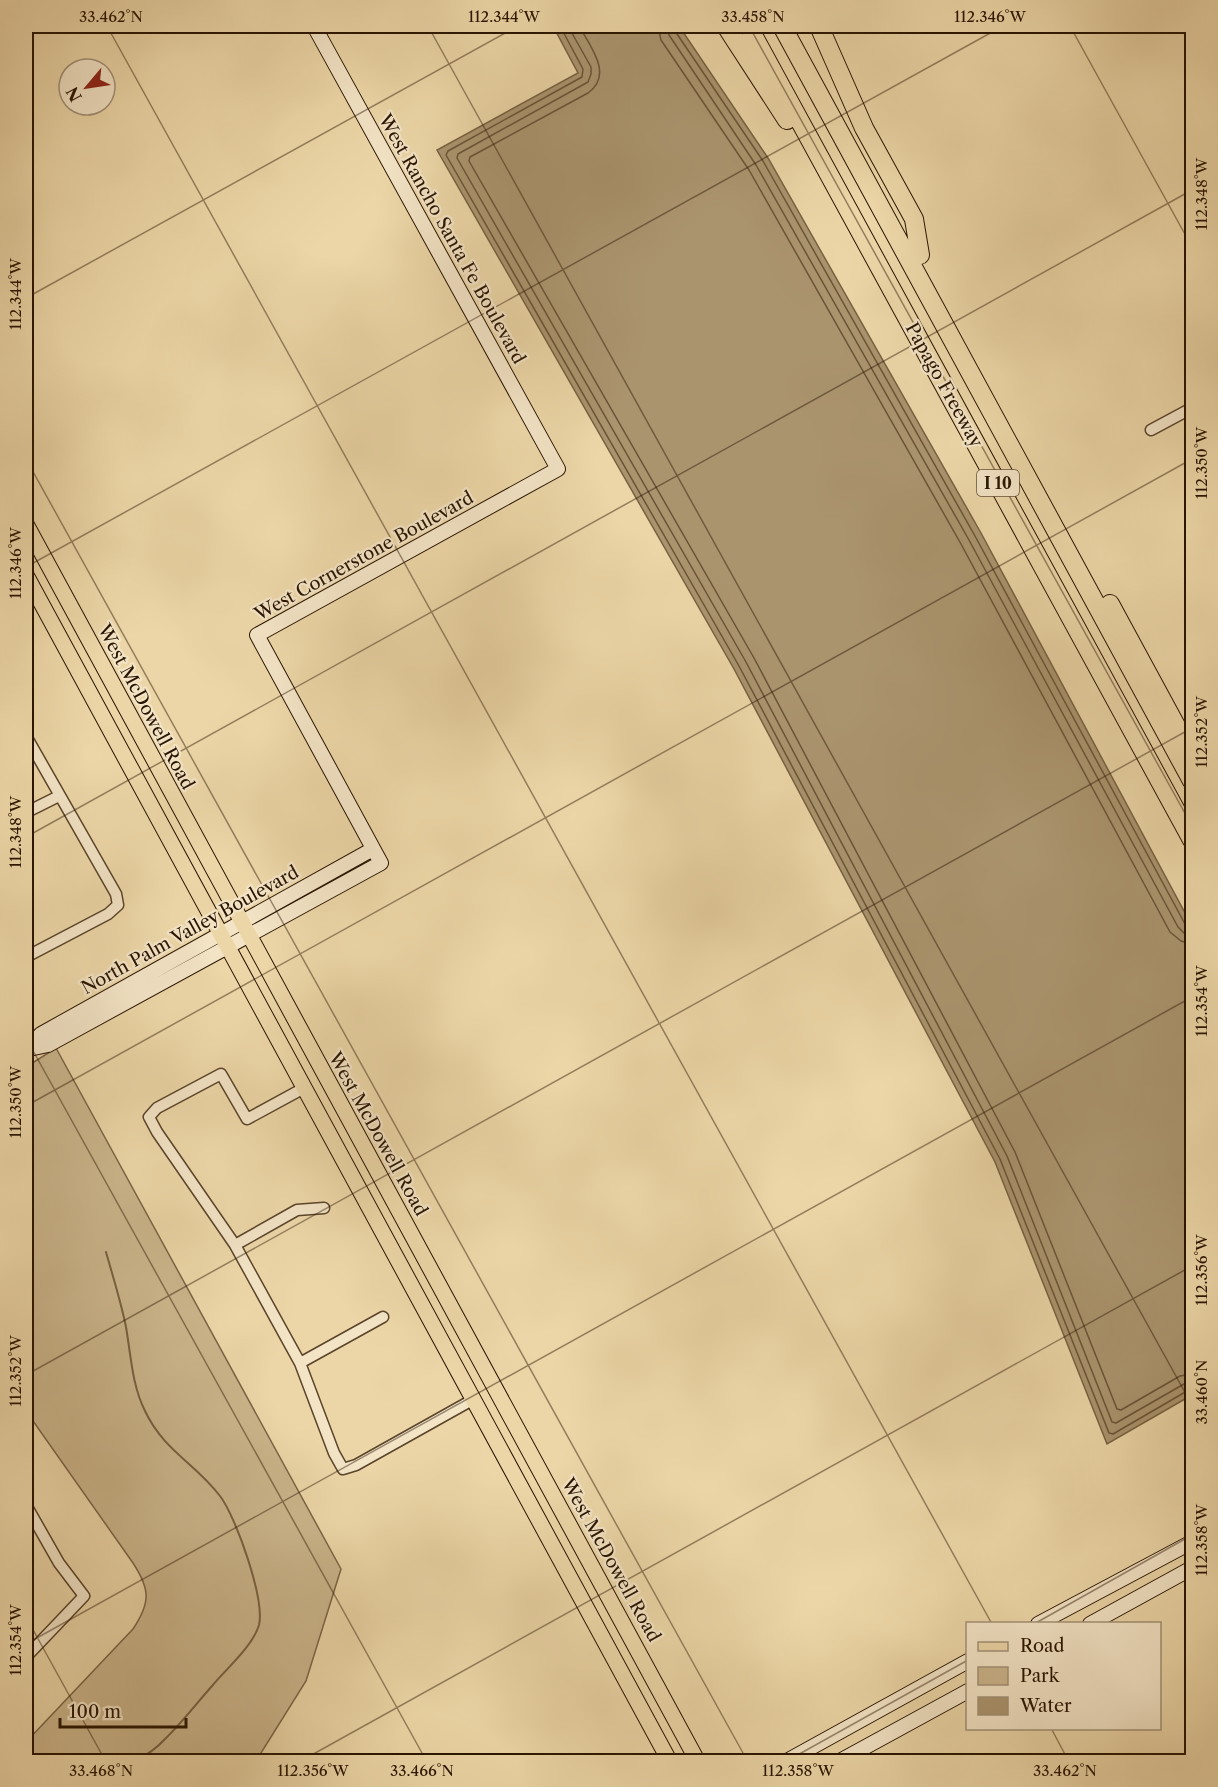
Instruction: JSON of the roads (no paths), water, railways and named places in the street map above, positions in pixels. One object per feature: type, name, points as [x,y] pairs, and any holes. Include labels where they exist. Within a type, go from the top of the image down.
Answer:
[{"type":"highway","points":[[726,26],[785,117],[824,166]]},
{"type":"highway","name":"Papago Freeway","points":[[748,26],[1192,840]]},
{"type":"highway","points":[[782,26],[1192,781]]},
{"type":"highway","name":"I 10","points":[[796,26],[1192,755]]},
{"type":"highway","points":[[819,26],[864,128],[914,219],[920,255]]},
{"type":"main road","name":"West McDowell Road","points":[[26,524],[240,922],[698,1761]]},
{"type":"main road","points":[[26,575],[669,1761]]},
{"type":"main road","points":[[566,1569],[587,1557]]},
{"type":"street","name":"West Rancho Santa Fe Boulevard","points":[[314,26],[558,469]]},
{"type":"street","points":[[1187,26],[1192,36]]},
{"type":"street","points":[[1152,430],[1192,408]]},
{"type":"street","name":"West Cornerstone Boulevard","points":[[381,863],[256,635],[558,469]]},
{"type":"street","points":[[26,736],[58,796],[116,894],[118,905],[108,914],[26,957]]},
{"type":"street","points":[[31,810],[58,796]]},
{"type":"street","name":"North Palm Valley Boulevard","points":[[27,1050],[48,1046],[224,941],[240,922],[374,849]]},
{"type":"street","name":"North Palm Valley Boulevard","points":[[224,941],[249,937],[381,863]]},
{"type":"street","points":[[304,1088],[247,1119],[221,1074],[157,1108],[149,1117],[235,1245],[300,1363],[334,1453],[343,1469],[356,1465],[474,1399]]},
{"type":"street","points":[[235,1245],[297,1210],[324,1208]]},
{"type":"street","points":[[300,1363],[383,1317]]},
{"type":"street","points":[[26,1505],[59,1563],[84,1596],[26,1657]]},
{"type":"street","points":[[1040,1622],[1192,1542]]},
{"type":"street","points":[[1092,1622],[1192,1568]]},
{"type":"street","points":[[785,1761],[966,1663]]},
{"type":"street","points":[[838,1761],[966,1692]]},
{"type":"water","points":[[553,26],[679,26],[768,158],[981,533],[1192,926],[1192,1395],[1107,1444],[995,1162],[734,669],[437,150],[578,73]]},
{"type":"waterway","points":[[106,1252],[124,1318],[135,1381],[145,1411],[161,1437],[200,1474],[227,1507],[254,1578],[260,1613],[256,1633],[238,1657],[170,1734],[154,1749],[134,1762]]}]
